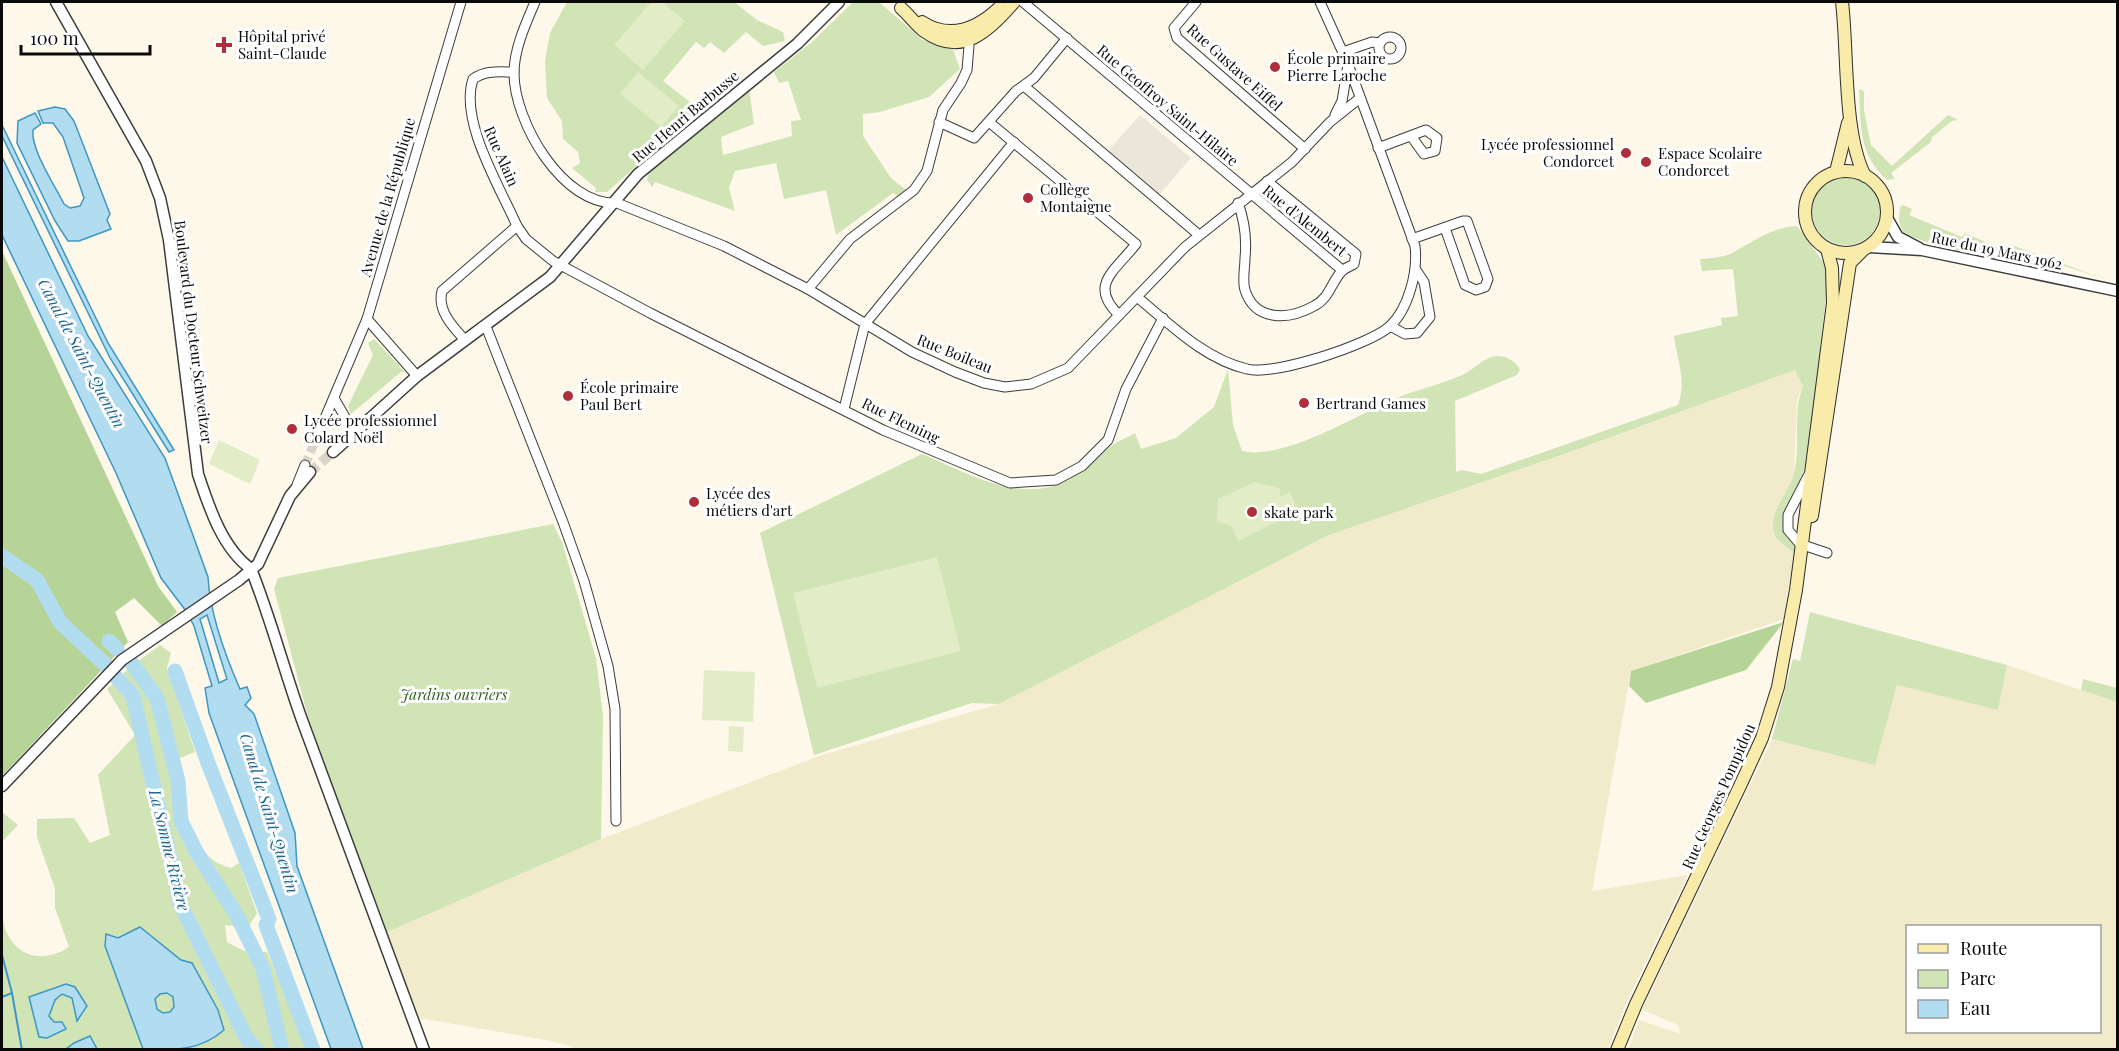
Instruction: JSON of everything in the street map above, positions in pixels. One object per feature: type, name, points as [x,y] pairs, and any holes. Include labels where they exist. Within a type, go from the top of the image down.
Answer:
[{"type":"main road","points":[[968,39],[1005,2]]},
{"type":"main road","points":[[897,5],[924,31],[947,40],[980,36],[990,29],[1014,2]]},
{"type":"main road","points":[[1842,2],[1850,113],[1858,159],[1865,176],[1883,194],[1887,218],[1884,230],[1866,249],[1839,253],[1827,249],[1810,232],[1805,209],[1815,186],[1836,172],[1846,171],[1865,176]]},
{"type":"main road","points":[[1836,172],[1850,113]]},
{"type":"main road","name":"Rue Georges Pompidou","points":[[1804,545],[1809,474],[1833,303],[1832,268],[1827,249]]},
{"type":"main road","name":"Rue Georges Pompidou","points":[[1617,1050],[1636,1004],[1762,738],[1778,687],[1841,337],[1850,264],[1866,249]]},
{"type":"street","name":"Boulevard du Docteur Schweitzer","points":[[56,2],[146,161],[160,198],[169,240],[198,474],[208,504],[223,535],[240,562],[250,569],[270,615],[298,707],[424,1050]]},
{"type":"street","name":"Avenue de la République","points":[[317,437],[367,319],[460,2]]},
{"type":"street","points":[[514,72],[523,31],[535,2]]},
{"type":"street","name":"Rue Henri Barbusse","points":[[464,339],[533,290],[562,265],[638,174],[797,44],[839,2]]},
{"type":"street","name":"Rue Geoffroy Saint-Hilaire","points":[[1023,2],[1249,194]]},
{"type":"street","name":"Rue Gustave Eiffel","points":[[1196,2],[1174,28],[1177,38],[1305,149]]},
{"type":"street","points":[[1137,297],[1212,356],[1250,370],[1285,368],[1368,339],[1390,326],[1406,300],[1416,270],[1412,239],[1348,64],[1320,2]]},
{"type":"street","points":[[939,122],[974,138],[1016,91],[1034,78],[1067,38]]},
{"type":"street","points":[[808,289],[850,239],[914,190],[927,171],[943,110],[961,83],[966,69],[968,39]]},
{"type":"street","points":[[1343,52],[1372,42],[1380,42]]},
{"type":"street","name":"Rue Boileau","points":[[1330,122],[1342,101],[1348,64]]},
{"type":"street","name":"Rue Alain","points":[[514,72],[488,71],[472,79],[469,88],[473,130],[517,226],[526,239],[562,265]]},
{"type":"street","name":"Rue Boileau","points":[[514,72],[522,113],[539,150],[569,185],[604,204],[617,203],[724,246],[808,289],[912,352],[984,383],[1005,387],[1042,381],[1068,368],[1199,234],[1268,181],[1305,149],[1330,122],[1360,98]]},
{"type":"street","points":[[1024,86],[1199,234]]},
{"type":"street","points":[[1344,111],[1368,118]]},
{"type":"street","points":[[989,122],[1136,244],[1104,285],[1103,294],[1107,303],[1119,315]]},
{"type":"street","points":[[1378,148],[1411,136]]},
{"type":"street","points":[[844,409],[865,324],[1014,142]]},
{"type":"street","name":"Rue d'Alembert","points":[[1238,204],[1246,234],[1245,290],[1250,301],[1264,314],[1289,316],[1315,306],[1329,294],[1342,270],[1354,264],[1356,255],[1268,181]]},
{"type":"street","name":"Rue d'Alembert","points":[[1249,194],[1342,270]]},
{"type":"street","points":[[1887,218],[1898,237],[1922,250]]},
{"type":"street","points":[[1412,239],[1463,221],[1470,224],[1488,279],[1485,287],[1476,290],[1465,285],[1445,228]]},
{"type":"street","points":[[333,452],[353,431],[464,339],[443,311],[440,299],[442,291],[517,226]]},
{"type":"street","name":"Rue du 19 Mars 1962","points":[[1866,249],[1922,250],[2118,291]]},
{"type":"street","name":"Rue Fleming","points":[[562,265],[650,313],[918,446],[1010,483],[1044,482],[1066,476],[1082,466],[1108,440],[1126,389],[1163,318]]},
{"type":"street","points":[[1390,326],[1405,334],[1417,333],[1430,317],[1424,282],[1416,270]]},
{"type":"street","points":[[367,319],[417,376]]},
{"type":"street","points":[[482,327],[487,329],[563,522],[584,581],[605,656],[615,709],[616,821]]},
{"type":"street","points":[[334,399],[353,431]]},
{"type":"street","points":[[2,786],[122,660],[223,592],[258,564],[307,469]]},
{"type":"street","points":[[1804,545],[1827,553]]},
{"type":"shaded area","points":[[1140,115],[1191,158],[1158,196],[1107,152]]},
{"type":"shaded area","points":[[1795,370],[1803,385],[1797,401],[1794,474],[1774,519],[1779,542],[1794,553],[1784,619],[1631,671],[1592,891],[1688,875],[1628,999],[1608,1049],[572,1049],[573,1047],[551,1041],[419,1018],[385,933],[601,839],[822,755],[999,704],[1329,535],[1563,455]]},
{"type":"shaded area","points":[[2007,665],[2117,702],[2117,1049],[1628,1050],[1639,1020],[1681,1034],[1678,1025],[1642,1010],[1772,739],[1875,764],[1897,685],[1998,710]]},
{"type":"green space","points":[[567,2],[734,2],[757,20],[783,32],[785,41],[763,46],[746,32],[724,53],[710,42],[704,48],[696,42],[663,81],[700,110],[607,192],[595,192],[596,188],[572,168],[580,163],[578,152],[563,139],[562,121],[547,98],[545,61],[550,33]]},
{"type":"green space","points":[[651,2],[662,2],[685,21],[643,70],[614,45]]},
{"type":"green space","points":[[853,2],[879,2],[923,40],[953,50],[960,69],[929,97],[880,112],[863,114],[863,136],[891,178],[906,190],[898,197],[893,193],[836,235],[826,190],[784,199],[776,163],[735,171],[729,188],[735,211],[655,182],[652,187],[647,180],[649,171],[749,88],[754,124],[721,137],[723,155],[792,136],[791,121],[801,120],[788,81],[779,83],[774,72],[812,42]]},
{"type":"green space","points":[[638,72],[679,106],[661,127],[620,94]]},
{"type":"green space","points":[[1859,89],[1864,91],[1864,111],[1871,145],[1892,166],[1948,115],[1958,120],[1952,121],[1932,137],[1931,142],[1891,173],[1895,179],[1887,180],[1866,150],[1861,127]]},
{"type":"green space","points":[[1846,177],[1859,180],[1870,187],[1877,198],[1880,211],[1877,224],[1870,235],[1859,242],[1846,245],[1833,242],[1822,235],[1815,224],[1812,211],[1815,198],[1822,187],[1833,180]]},
{"type":"green space","points":[[1903,205],[1912,209],[1909,215],[1962,237],[1965,233],[2006,251],[2009,244],[2102,278],[2040,258],[2038,264],[2031,265],[1941,247],[1904,234],[1899,221],[1900,207]]},
{"type":"green space","points":[[1797,226],[1826,266],[1828,278],[1808,460],[1782,523],[1795,547],[1794,553],[1778,540],[1774,533],[1773,522],[1777,508],[1792,480],[1796,462],[1798,407],[1803,386],[1795,370],[1562,455],[1329,535],[999,704],[972,703],[814,755],[760,533],[922,454],[996,484],[1034,489],[1053,486],[1082,471],[1111,446],[1135,433],[1141,449],[1176,438],[1214,407],[1228,369],[1233,425],[1242,451],[1259,452],[1299,443],[1321,434],[1397,398],[1462,375],[1488,358],[1501,356],[1508,358],[1519,367],[1517,375],[1455,401],[1456,472],[1462,470],[1481,474],[1678,405],[1682,387],[1674,336],[1722,325],[1721,318],[1738,316],[1733,269],[1702,271],[1700,259],[1728,255],[1771,232]]},
{"type":"green space","points":[[2,251],[158,586],[177,612],[162,626],[134,598],[115,612],[128,642],[2,776]]},
{"type":"green space","points":[[374,339],[405,372],[401,372],[351,414],[348,406],[373,355],[368,343]]},
{"type":"green space","points":[[219,440],[260,460],[250,484],[209,464]]},
{"type":"green space","points":[[1254,482],[1280,488],[1280,497],[1290,492],[1296,506],[1284,511],[1280,520],[1238,541],[1231,526],[1217,521],[1218,499]]},
{"type":"green space","name":"Jardins ouvriers","points":[[553,524],[562,542],[596,658],[603,716],[601,839],[385,933],[308,717],[274,589],[278,578]]},
{"type":"green space","points":[[937,557],[961,651],[817,688],[793,593]]},
{"type":"green space","points":[[1810,612],[2007,665],[1998,710],[1897,685],[1875,765],[1772,739],[1793,659],[1800,661]]},
{"type":"green space","points":[[1784,622],[1746,670],[1646,703],[1629,686],[1631,671]]},
{"type":"green space","points":[[160,645],[171,653],[167,668],[195,752],[178,759],[186,808],[195,838],[215,861],[231,868],[239,863],[257,913],[248,928],[225,925],[227,942],[244,951],[267,952],[309,1049],[2,1049],[2,900],[5,929],[12,942],[26,953],[51,955],[69,947],[55,908],[55,889],[37,837],[37,819],[74,818],[90,843],[110,835],[98,775],[135,735],[107,689],[128,669]]},
{"type":"green space","points":[[704,670],[755,672],[753,722],[702,720]]},
{"type":"green space","points":[[2083,679],[2117,688],[2117,702],[2081,690]]},
{"type":"green space","points":[[729,726],[744,727],[743,752],[728,751]]},
{"type":"green space","points":[[2,812],[18,825],[2,842]]},
{"type":"water","points":[[55,107],[65,109],[74,121],[110,214],[107,220],[111,229],[79,241],[68,241],[55,221],[17,143],[18,121],[35,113],[41,124],[33,130],[33,138],[44,167],[64,204],[70,208],[80,206],[84,198],[63,137],[53,123],[43,123],[38,111]]},
{"type":"water","points":[[2,125],[108,343],[174,450],[169,452],[110,358],[2,136]]},
{"type":"water","name":"Canal de Saint-Quentin","points":[[2,157],[88,336],[165,458],[208,577],[215,620],[224,649],[240,689],[247,687],[251,698],[245,705],[254,714],[295,833],[297,866],[363,1049],[331,1049],[209,713],[205,688],[212,686],[194,626],[186,611],[161,578],[116,473],[2,235]],"holes":[[[207,615],[227,679],[219,683],[200,619]]]},
{"type":"water","points":[[140,927],[181,960],[192,963],[218,1010],[224,1030],[196,1046],[176,1049],[143,1049],[105,946],[106,934],[118,938]],"holes":[[[167,993],[173,997],[174,1007],[170,1012],[163,1013],[157,1009],[155,999],[160,994]]]},
{"type":"water","points":[[66,984],[75,987],[87,1006],[77,1021],[72,998],[62,994],[55,1000],[49,1016],[54,1022],[62,1022],[66,1029],[47,1038],[39,1037],[29,997]]},
{"type":"water","points":[[90,1036],[97,1049],[66,1049],[74,1043]]},
{"type":"waterway","name":"La Somme Rivière","points":[[2,556],[37,580],[60,622],[109,668]]},
{"type":"waterway","points":[[109,641],[117,649]]},
{"type":"waterway","points":[[130,661],[157,698],[178,781],[181,821],[197,853],[236,914],[263,969],[282,1050]]},
{"type":"waterway","points":[[175,671],[269,919],[266,925],[313,1050]]},
{"type":"waterway","name":"La Somme Rivière","points":[[116,677],[133,696],[181,906],[247,1039],[257,1050]]},
{"type":"waterway","points":[[2,955],[12,993]]},
{"type":"waterway","points":[[2,997],[12,993],[22,1050]]},
{"type":"waterway","name":"La Somme Rivière","points":[[247,1050],[257,1046]]},
{"type":"tunnel","points":[[305,465],[317,437]]},
{"type":"tunnel","points":[[310,472],[333,452]]},
{"type":"place","name":"Hôpital privé Saint-Claude","points":[[224,45]]},
{"type":"place","name":"École primaire Pierre Laroche","points":[[1275,67]]},
{"type":"place","name":"Lycée professionnel Condorcet","points":[[1626,153]]},
{"type":"place","name":"Espace Scolaire Condorcet","points":[[1646,162]]},
{"type":"place","name":"Collège Montaigne","points":[[1028,198]]},
{"type":"place","name":"École primaire Paul Bert","points":[[568,396]]},
{"type":"place","name":"Bertrand Games","points":[[1304,403]]},
{"type":"place","name":"Lycée professionnel Colard Noël","points":[[292,429]]},
{"type":"place","name":"Lycée des métiers d'art","points":[[694,502]]},
{"type":"place","name":"skate park","points":[[1252,512]]}]
